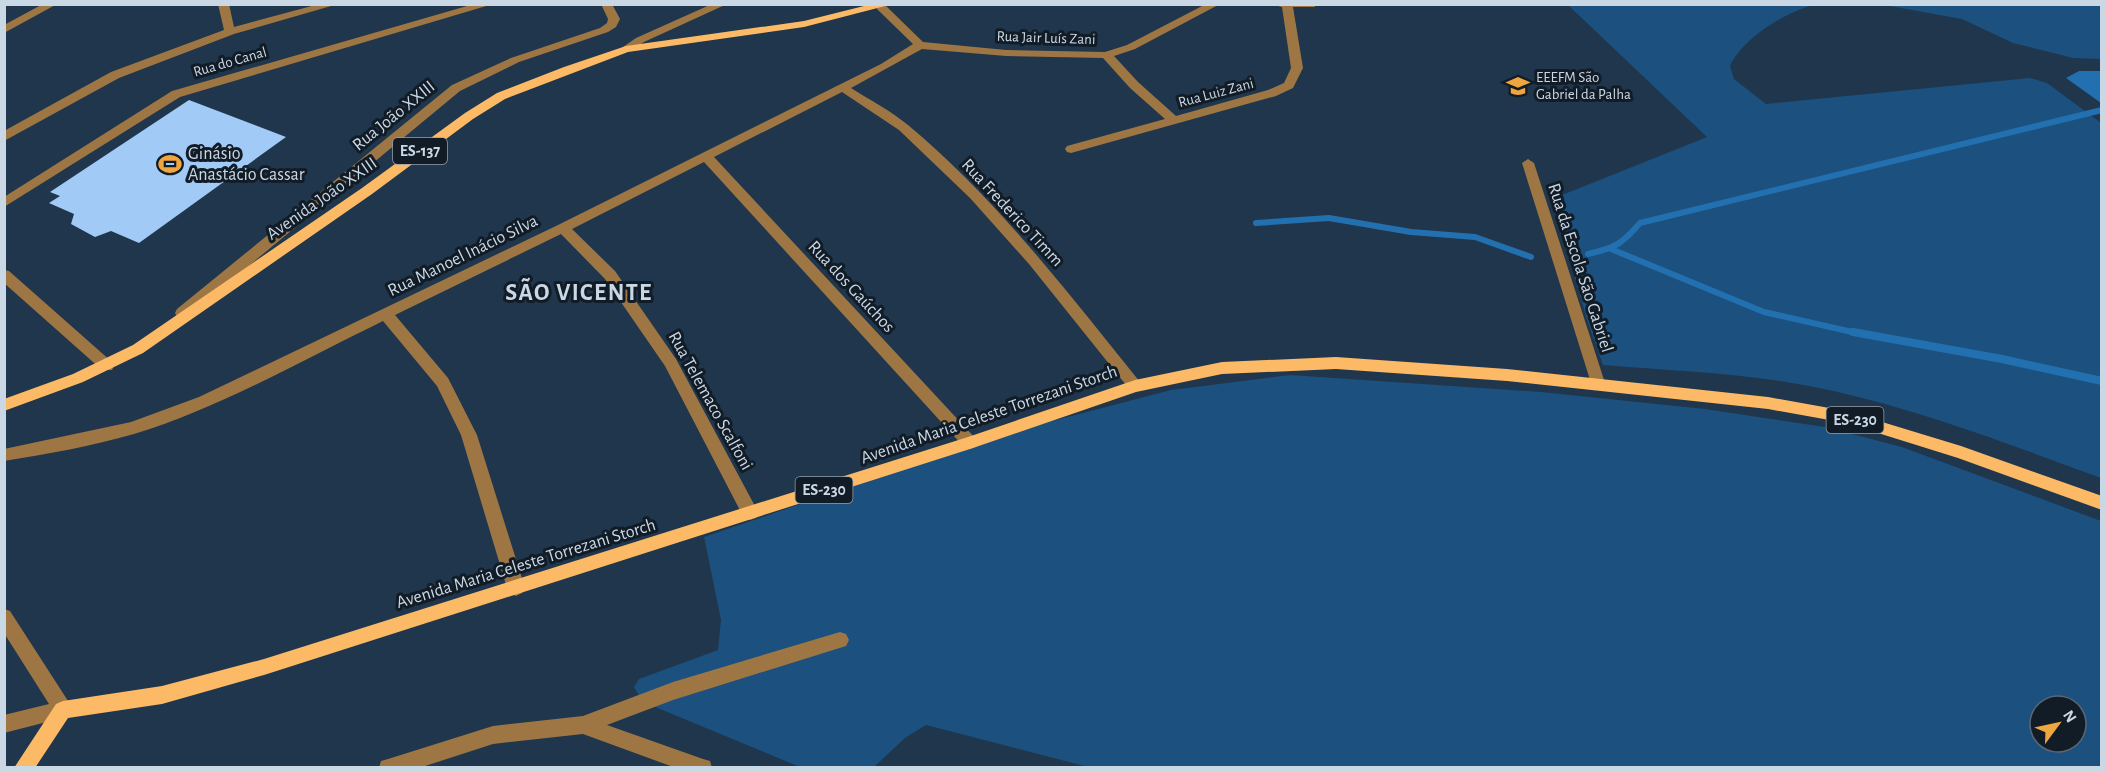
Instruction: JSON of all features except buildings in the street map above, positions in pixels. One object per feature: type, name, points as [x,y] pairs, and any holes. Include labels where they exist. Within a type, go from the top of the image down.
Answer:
[{"type":"main road","name":"Avenida João XXIII","points":[[4,405],[107,366],[138,349],[367,191],[469,116],[501,96],[626,49],[804,24],[884,6]]},
{"type":"main road","name":"Avenida Maria Celeste Torrezani Storch","points":[[63,710],[162,695],[264,667],[970,443],[1135,386],[1222,368],[1336,363],[1598,383]]},
{"type":"main road","name":"ES-230","points":[[1598,383],[1768,403],[1846,417],[1961,452],[2102,503]]},
{"type":"main road","points":[[23,768],[63,710]]},
{"type":"street","points":[[4,30],[52,4]]},
{"type":"street","points":[[223,4],[230,32]]},
{"type":"street","points":[[4,137],[115,75],[230,32],[333,4]]},
{"type":"street","name":"Rua do Canal","points":[[4,203],[176,94],[488,4]]},
{"type":"street","name":"Rua João XXIII","points":[[138,349],[456,88],[515,60],[582,39],[612,25],[614,19],[606,4]]},
{"type":"street","points":[[626,49],[640,40],[722,4]]},
{"type":"street","name":"Rua Jair Luís Zani","points":[[920,45],[1006,53],[1106,55],[1131,47],[1215,4]]},
{"type":"street","points":[[1281,5],[1314,4]]},
{"type":"street","name":"Rua Luiz Zani","points":[[1071,149],[1272,93],[1289,85],[1296,68],[1281,5]]},
{"type":"street","points":[[884,6],[920,45]]},
{"type":"street","name":"Rua Manoel Inácio Silva","points":[[4,455],[60,446],[133,428],[204,401],[563,228],[885,66],[920,45]]},
{"type":"street","points":[[1106,55],[1134,85],[1174,120]]},
{"type":"street","name":"Rua Frederico Timm","points":[[842,87],[903,127],[975,195],[1034,261],[1135,386]]},
{"type":"street","name":"Rua dos Gaúchos","points":[[705,155],[970,443]]},
{"type":"street","name":"Rua da Escola São Gabriel","points":[[1528,163],[1598,383]]},
{"type":"street","name":"Rua Telemaco Scalfoni","points":[[563,228],[610,275],[671,363],[750,513]]},
{"type":"street","points":[[4,275],[107,366]]},
{"type":"street","points":[[385,313],[443,382],[469,435],[516,588]]},
{"type":"street","points":[[4,617],[63,710],[4,724]]},
{"type":"street","points":[[388,768],[494,735],[583,725],[673,691],[840,640]]},
{"type":"street","points":[[583,725],[703,768]]},
{"type":"shaded area","points":[[1568,5],[1814,5],[1790,14],[1766,28],[1744,46],[1730,66],[1734,79],[1766,104],[2030,78],[2047,83],[2101,123],[2101,478],[1903,409],[1821,388],[1736,375],[1603,365],[1587,320],[1552,199],[1707,137]]},
{"type":"shaded area","points":[[1884,5],[2101,5],[2101,59],[2073,58],[2013,43],[1962,19]]},
{"type":"shaded area","points":[[2079,71],[2101,71],[2101,103],[2066,78]]},
{"type":"shaded area","points":[[1290,375],[1541,392],[1705,409],[1825,427],[1902,447],[2101,521],[2101,767],[1092,768],[926,725],[905,738],[874,767],[800,767],[643,702],[634,687],[639,679],[718,650],[721,620],[704,537],[1014,431],[1171,390]]},
{"type":"waterway","points":[[1588,254],[1617,244],[1640,223],[2102,110]]},
{"type":"waterway","points":[[1256,223],[1329,218],[1411,232],[1475,237],[1531,257]]},
{"type":"waterway","points":[[1611,249],[1764,312],[1861,334]]},
{"type":"waterway","points":[[1853,332],[2002,359],[2102,381]]},
{"type":"place","name":"EEEFM São Gabriel da Palha","points":[[1518,86]]},
{"type":"place","name":"Ginásio Anastácio Cassar","points":[[170,164]]},
{"type":"district","name":"SÃO VICENTE","points":[[579,293]]}]
